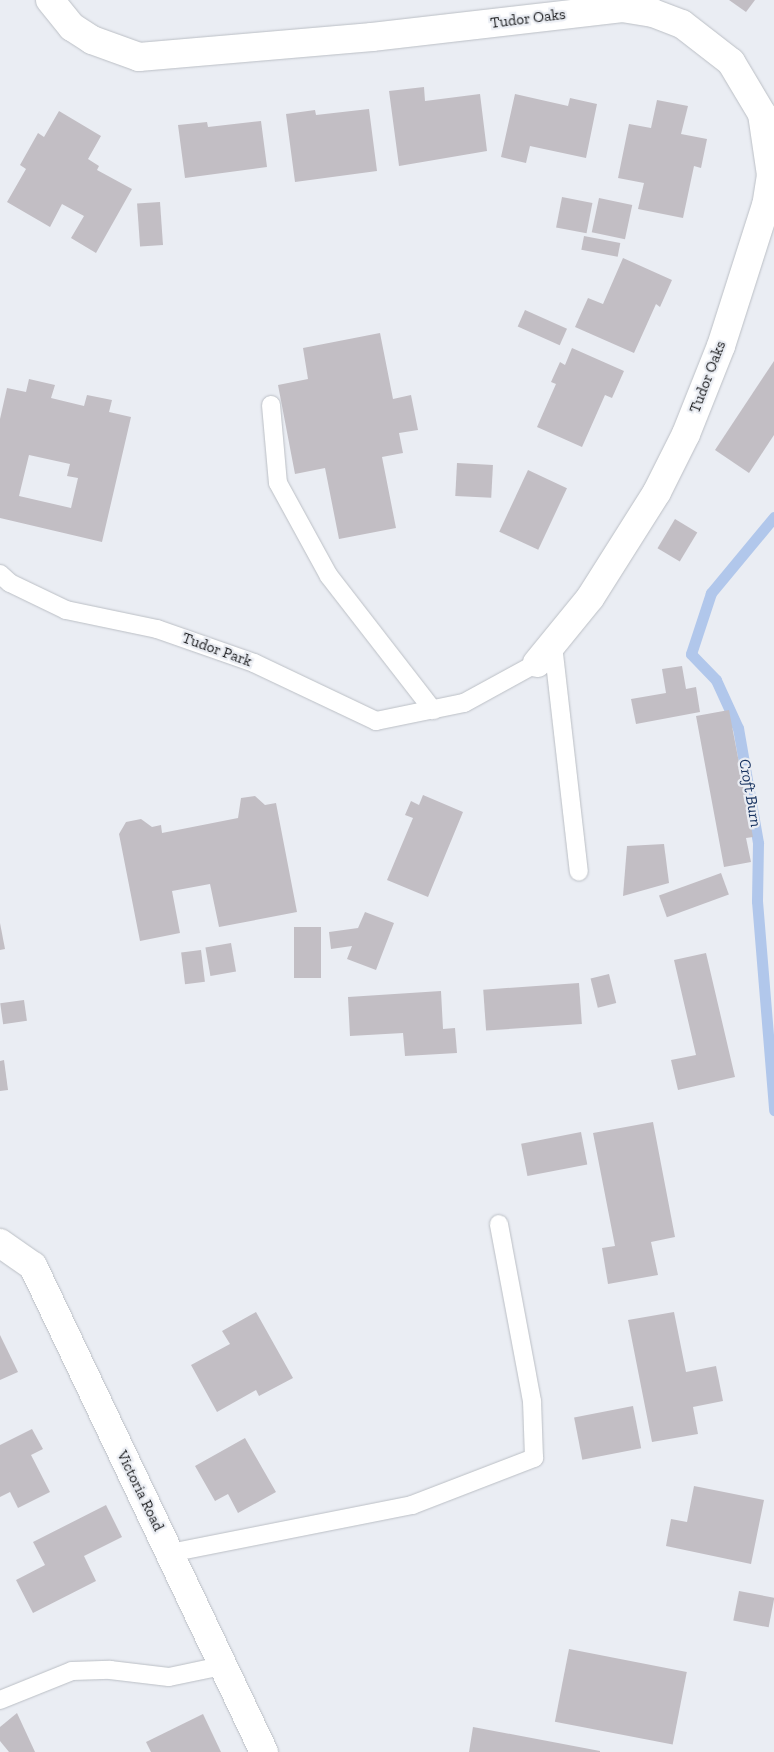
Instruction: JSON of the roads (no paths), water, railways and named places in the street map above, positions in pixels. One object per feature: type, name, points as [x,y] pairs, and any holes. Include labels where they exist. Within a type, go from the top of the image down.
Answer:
[{"type":"street","name":"Tudor Oaks","points":[[50,0],[72,27],[92,40],[139,57],[333,41],[622,8],[682,24],[731,62],[749,87],[764,122],[771,175],[766,205],[720,346],[686,434],[624,549],[545,654]]},
{"type":"street","name":"Victoria Road","points":[[0,1243],[33,1266],[170,1553],[221,1666],[264,1752]]},
{"type":"lane","points":[[271,404],[278,483],[329,576],[433,710]]},
{"type":"lane","name":"Tudor Park","points":[[0,574],[10,583],[66,610],[157,629],[254,663],[376,721],[464,703],[545,654]]},
{"type":"lane","points":[[545,654],[579,872]]},
{"type":"lane","points":[[170,1553],[412,1506],[534,1458],[532,1401],[499,1224]]},
{"type":"lane","points":[[0,1700],[72,1671],[110,1670],[168,1677],[221,1666]]},
{"type":"waterway","name":"Croft Burn","points":[[774,517],[711,593],[691,654],[716,680],[738,728],[758,843],[757,901],[774,1110]]}]
